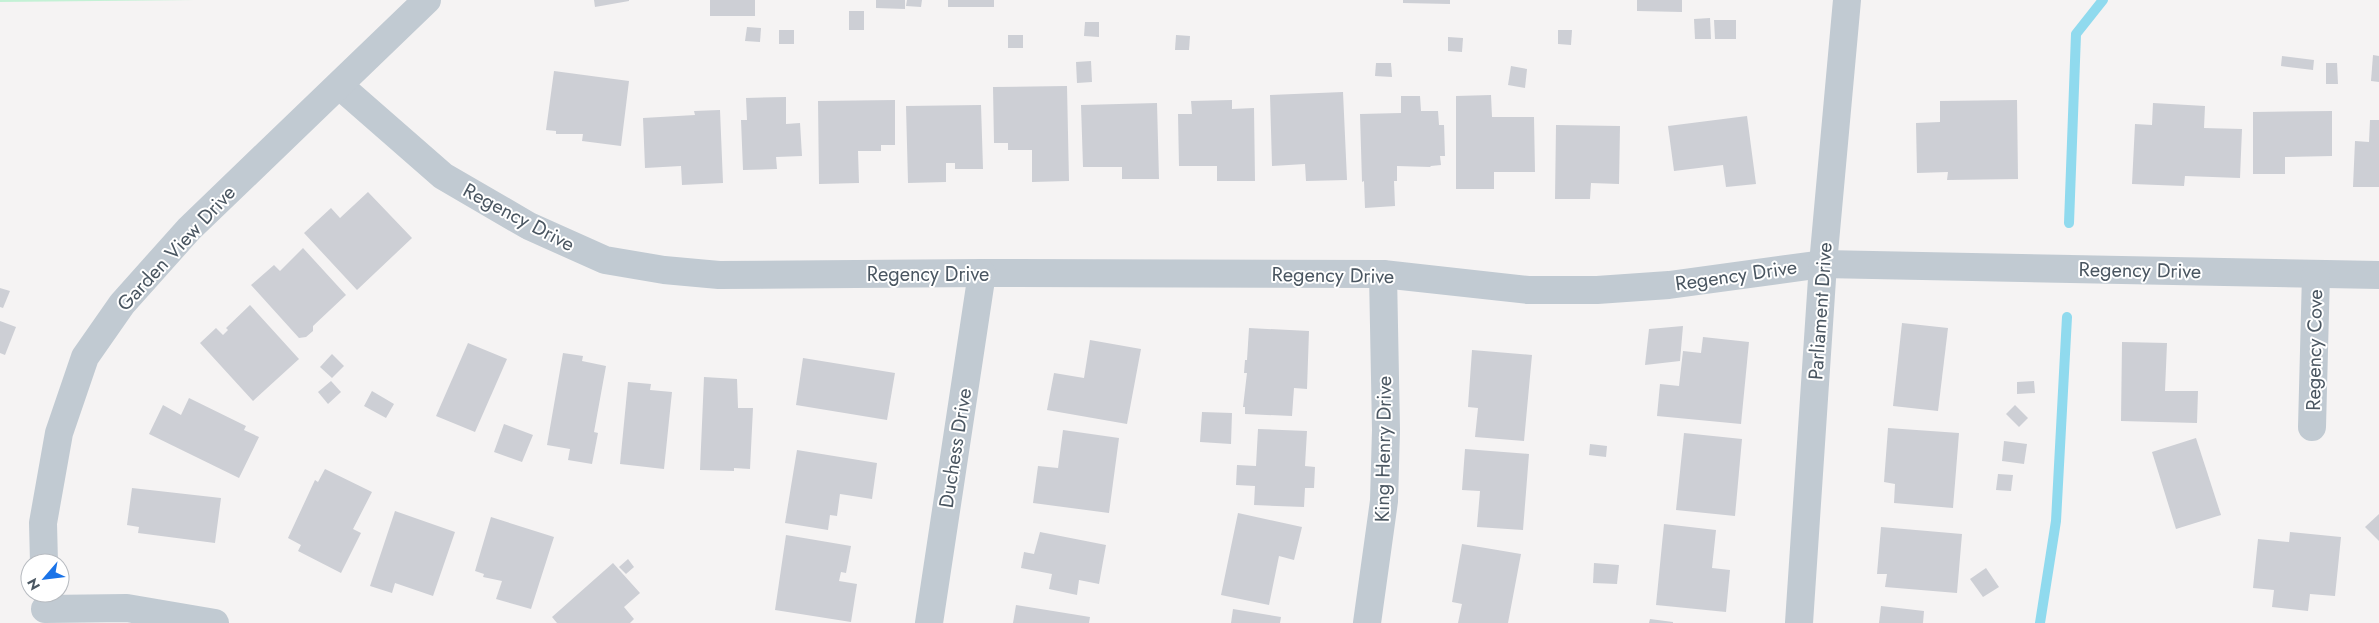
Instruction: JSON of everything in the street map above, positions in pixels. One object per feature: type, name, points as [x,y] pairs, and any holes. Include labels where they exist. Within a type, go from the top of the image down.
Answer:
[{"type":"street","name":"Garden View Drive","points":[[44,553],[43,523],[59,433],[85,357],[122,304],[188,229],[340,86],[427,0]]},
{"type":"street","name":"Parliament Drive","points":[[1799,623],[1823,264],[1846,0]]},
{"type":"street","name":"Regency Drive","points":[[340,86],[443,176],[529,226],[605,260],[664,270],[719,275],[982,273],[1383,274],[1528,290],[1597,290],[1669,285],[1823,264],[2379,274]]},
{"type":"street","name":"Duchess Drive","points":[[929,623],[982,273]]},
{"type":"street","name":"King Henry Drive","points":[[1367,623],[1384,501],[1386,430],[1383,274]]},
{"type":"street","name":"Regency Cove","points":[[2312,427],[2316,274]]},
{"type":"street","points":[[45,608],[128,608],[215,623]]},
{"type":"green space","points":[[0,0],[195,0],[0,2]]},
{"type":"building","points":[[594,0],[629,0],[629,1],[595,7]]},
{"type":"building","points":[[710,0],[755,0],[755,16],[710,16]]},
{"type":"building","points":[[876,0],[905,0],[905,9],[876,8]]},
{"type":"building","points":[[907,0],[922,0],[921,7],[906,6]]},
{"type":"building","points":[[948,0],[994,0],[994,7],[948,7]]},
{"type":"building","points":[[1403,0],[1450,0],[1450,4],[1403,3]]},
{"type":"building","points":[[1637,0],[1682,0],[1682,12],[1637,11]]},
{"type":"building","points":[[849,11],[864,11],[864,30],[849,30]]},
{"type":"building","points":[[1710,18],[1711,39],[1695,39],[1694,19]]},
{"type":"building","points":[[1714,20],[1736,20],[1736,39],[1715,39]]},
{"type":"building","points":[[1085,22],[1099,22],[1099,37],[1084,36]]},
{"type":"building","points":[[747,27],[761,28],[760,42],[745,41]]},
{"type":"building","points":[[779,30],[794,30],[794,44],[779,44]]},
{"type":"building","points":[[1558,30],[1572,30],[1571,45],[1558,44]]},
{"type":"building","points":[[1008,35],[1023,35],[1023,48],[1008,48]]},
{"type":"building","points":[[1176,35],[1190,36],[1189,50],[1175,50]]},
{"type":"building","points":[[1448,37],[1463,38],[1462,52],[1448,51]]},
{"type":"building","points":[[2373,55],[2379,56],[2379,82],[2371,81]]},
{"type":"building","points":[[2282,56],[2314,60],[2313,70],[2281,66]]},
{"type":"building","points":[[1091,61],[1092,82],[1077,83],[1076,62]]},
{"type":"building","points":[[1376,63],[1391,63],[1392,77],[1375,76]]},
{"type":"building","points":[[2326,63],[2337,63],[2338,84],[2326,84]]},
{"type":"building","points":[[1511,66],[1527,69],[1525,88],[1508,85]]},
{"type":"building","points":[[554,71],[629,81],[621,146],[582,141],[583,134],[556,134],[556,131],[546,130]]},
{"type":"building","points":[[1067,86],[1069,181],[1032,182],[1032,150],[1008,150],[1008,143],[994,143],[993,87]]},
{"type":"building","points":[[1343,92],[1347,180],[1306,181],[1305,164],[1272,166],[1270,95]]},
{"type":"building","points":[[1491,95],[1492,117],[1534,117],[1535,172],[1494,172],[1494,189],[1456,189],[1456,96]]},
{"type":"building","points":[[1401,96],[1420,96],[1421,111],[1438,111],[1439,125],[1444,125],[1445,156],[1440,156],[1441,165],[1430,167],[1397,166],[1397,181],[1394,181],[1395,206],[1365,208],[1364,181],[1362,182],[1360,114],[1401,113]]},
{"type":"building","points":[[786,97],[786,124],[800,123],[802,156],[776,157],[777,169],[743,170],[741,120],[747,120],[746,98]]},
{"type":"building","points":[[895,100],[895,145],[881,145],[881,151],[858,151],[859,183],[819,184],[818,101]]},
{"type":"building","points":[[1232,100],[1232,109],[1254,108],[1255,181],[1217,181],[1217,166],[1179,166],[1178,114],[1192,114],[1191,101]]},
{"type":"building","points":[[2017,100],[2018,179],[1947,180],[1948,172],[1917,173],[1916,123],[1940,122],[1940,101]]},
{"type":"building","points":[[1157,103],[1159,179],[1122,179],[1122,167],[1083,167],[1081,105]]},
{"type":"building","points":[[2153,103],[2205,106],[2204,128],[2242,129],[2240,178],[2185,176],[2184,186],[2132,184],[2135,124],[2152,125]]},
{"type":"building","points":[[981,105],[983,169],[955,169],[955,163],[946,163],[946,182],[908,183],[906,106]]},
{"type":"building","points":[[720,110],[723,183],[682,185],[681,166],[645,168],[643,118],[695,115],[694,111]]},
{"type":"building","points":[[2332,111],[2332,156],[2285,157],[2285,174],[2253,174],[2253,112]]},
{"type":"building","points":[[1747,116],[1756,184],[1726,187],[1723,165],[1674,171],[1668,126]]},
{"type":"building","points":[[2370,120],[2379,120],[2379,187],[2353,187],[2355,141],[2369,142]]},
{"type":"building","points":[[1556,125],[1620,126],[1619,184],[1591,183],[1590,199],[1555,199]]},
{"type":"building","points":[[368,192],[412,238],[357,290],[304,233],[331,208],[340,218]]},
{"type":"building","points":[[303,248],[346,295],[313,326],[313,331],[306,337],[299,338],[251,285],[274,265],[280,271]]},
{"type":"building","points":[[0,288],[10,291],[3,308],[0,307]]},
{"type":"building","points":[[250,305],[299,359],[253,401],[200,343],[216,328],[223,335],[228,330],[226,328]]},
{"type":"building","points":[[0,321],[16,327],[5,355],[0,353]]},
{"type":"building","points":[[1902,323],[1948,328],[1938,411],[1893,406]]},
{"type":"building","points":[[1683,326],[1680,361],[1645,365],[1649,329]]},
{"type":"building","points":[[1249,328],[1309,331],[1307,389],[1294,388],[1292,416],[1245,414],[1245,407],[1243,407],[1247,373],[1244,373],[1245,360],[1247,360]]},
{"type":"building","points":[[1703,337],[1749,342],[1741,424],[1657,416],[1660,384],[1679,386],[1683,351],[1701,353]]},
{"type":"building","points":[[1090,340],[1141,349],[1127,424],[1047,410],[1054,373],[1084,378]]},
{"type":"building","points":[[2122,342],[2167,343],[2165,391],[2198,391],[2197,423],[2121,421]]},
{"type":"building","points":[[468,343],[507,359],[475,432],[436,416]]},
{"type":"building","points":[[1472,350],[1532,355],[1524,441],[1475,437],[1478,408],[1468,407]]},
{"type":"building","points":[[563,353],[583,356],[582,361],[606,366],[594,432],[598,433],[592,464],[568,460],[570,449],[547,445]]},
{"type":"building","points":[[332,354],[344,366],[332,378],[320,367]]},
{"type":"building","points":[[803,358],[895,373],[887,420],[796,405]]},
{"type":"building","points":[[704,377],[737,379],[738,408],[753,408],[750,469],[734,468],[734,471],[700,470]]},
{"type":"building","points":[[331,381],[341,392],[328,404],[318,392]]},
{"type":"building","points":[[2034,381],[2035,393],[2017,394],[2017,382]]},
{"type":"building","points":[[628,382],[651,384],[650,390],[672,392],[664,469],[620,464]]},
{"type":"building","points":[[372,391],[394,404],[386,418],[364,406]]},
{"type":"building","points":[[189,398],[246,426],[244,430],[259,437],[239,478],[149,434],[163,405],[181,415]]},
{"type":"building","points":[[2015,405],[2028,418],[2019,427],[2006,414]]},
{"type":"building","points":[[1202,412],[1232,413],[1231,444],[1200,442]]},
{"type":"building","points":[[504,424],[533,435],[522,462],[494,452]]},
{"type":"building","points":[[1888,428],[1959,433],[1953,508],[1894,503],[1895,484],[1884,482]]},
{"type":"building","points":[[1258,429],[1307,431],[1305,466],[1315,467],[1314,488],[1305,488],[1304,507],[1254,505],[1255,486],[1236,485],[1237,465],[1256,466]]},
{"type":"building","points":[[1063,430],[1119,438],[1109,513],[1033,503],[1038,466],[1058,468]]},
{"type":"building","points":[[1684,433],[1742,439],[1735,516],[1676,510]]},
{"type":"building","points":[[2196,438],[2221,515],[2176,529],[2152,452]]},
{"type":"building","points":[[2004,441],[2027,444],[2024,464],[2002,461]]},
{"type":"building","points":[[1590,444],[1607,446],[1606,457],[1589,455]]},
{"type":"building","points":[[1465,449],[1529,454],[1523,530],[1477,527],[1480,491],[1462,490]]},
{"type":"building","points":[[797,450],[877,463],[872,499],[840,494],[837,516],[830,515],[828,530],[785,523]]},
{"type":"building","points":[[325,469],[372,492],[353,529],[361,533],[341,573],[298,551],[301,545],[288,538],[315,480],[318,482]]},
{"type":"building","points":[[1998,474],[2013,475],[2011,491],[1996,490]]},
{"type":"building","points":[[132,488],[221,498],[215,543],[138,533],[139,527],[127,525]]},
{"type":"building","points":[[395,511],[455,532],[433,596],[395,583],[392,593],[370,586]]},
{"type":"building","points":[[1238,513],[1302,527],[1294,560],[1279,556],[1269,605],[1221,595]]},
{"type":"building","points":[[2379,514],[2379,541],[2365,527]]},
{"type":"building","points":[[491,517],[554,537],[531,609],[496,599],[502,581],[483,577],[484,574],[475,571]]},
{"type":"building","points":[[1664,524],[1716,530],[1712,568],[1730,570],[1726,612],[1656,605]]},
{"type":"building","points":[[1881,527],[1962,534],[1957,593],[1885,587],[1887,574],[1877,574]]},
{"type":"building","points":[[1040,532],[1106,545],[1099,584],[1079,580],[1077,595],[1049,589],[1052,574],[1021,568],[1024,552],[1034,554]]},
{"type":"building","points":[[2290,532],[2341,537],[2335,596],[2310,594],[2308,611],[2272,607],[2274,590],[2253,588],[2258,539],[2289,542]]},
{"type":"building","points":[[786,535],[851,546],[846,573],[841,572],[839,581],[857,584],[851,622],[775,610]]},
{"type":"building","points":[[1462,544],[1521,554],[1508,623],[1458,623],[1462,604],[1452,602]]},
{"type":"building","points":[[628,559],[634,567],[626,574],[619,567]]},
{"type":"building","points":[[613,563],[640,593],[624,607],[634,619],[630,623],[557,623],[552,617]]},
{"type":"building","points":[[1594,563],[1619,565],[1617,584],[1593,583]]},
{"type":"building","points":[[1986,568],[1999,587],[1983,597],[1970,579]]},
{"type":"building","points":[[1016,605],[1090,617],[1089,623],[1013,623]]},
{"type":"building","points":[[1881,606],[1924,611],[1923,623],[1879,623]]},
{"type":"building","points":[[1233,609],[1281,617],[1280,623],[1231,623]]},
{"type":"building","points":[[1650,619],[1673,622],[1673,623],[1649,623]]},
{"type":"waterway","points":[[2069,223],[2076,34],[2103,0]]},
{"type":"waterway","points":[[2040,623],[2056,521],[2067,317]]}]
